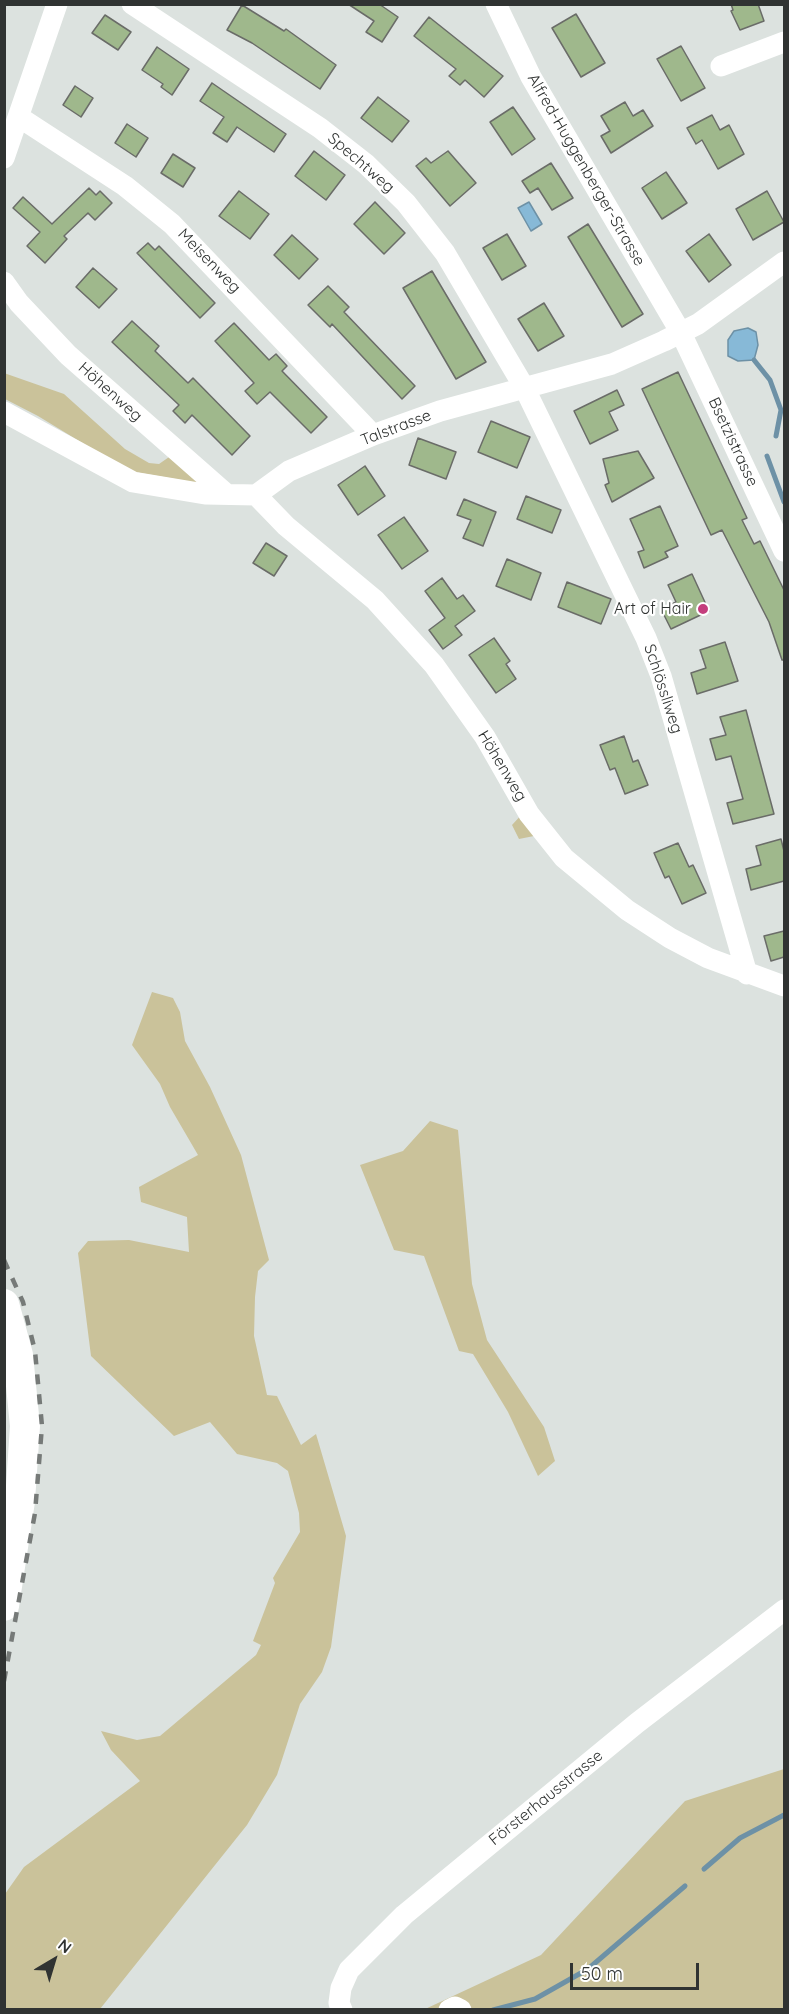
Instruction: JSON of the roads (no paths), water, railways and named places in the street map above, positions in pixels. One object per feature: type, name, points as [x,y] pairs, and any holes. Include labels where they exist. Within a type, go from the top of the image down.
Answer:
[{"type":"main road","points":[[4,1304],[18,1355],[25,1426],[20,1501],[4,1606]]},
{"type":"street","points":[[4,158],[57,4]]},
{"type":"street","name":"Spechtweg","points":[[132,4],[320,128],[374,172],[406,203],[445,254],[524,387]]},
{"type":"street","name":"Alfred-Huggenberger-Strasse","points":[[496,4],[531,77],[681,333]]},
{"type":"street","points":[[721,66],[784,42]]},
{"type":"street","name":"Meisenweg","points":[[19,117],[125,186],[172,224],[373,435]]},
{"type":"street","name":"Talstrasse","points":[[256,495],[289,471],[373,435],[440,411],[612,364],[681,333],[784,262]]},
{"type":"street","name":"Höhenweg","points":[[4,282],[19,303],[68,355],[225,492]]},
{"type":"street","name":"Bsetzistrasse","points":[[681,333],[784,551]]},
{"type":"street","name":"Schlössliweg","points":[[524,387],[646,638],[661,676],[747,974]]},
{"type":"street","points":[[4,412],[133,482],[205,494],[225,492],[256,495]]},
{"type":"street","name":"Höhenweg","points":[[256,495],[286,526],[375,600],[434,665],[485,737],[529,814],[564,858],[596,886],[670,938],[747,974],[784,986]]},
{"type":"street","name":"Försterhausstrasse","points":[[342,2010],[339,2002],[341,1988],[349,1970],[404,1915],[637,1723],[784,1610]]},
{"type":"street","points":[[449,2010],[455,2007],[461,2010]]},
{"type":"water","points":[[529,202],[542,224],[531,231],[518,208]]},
{"type":"water","points":[[748,328],[756,332],[758,345],[754,360],[738,361],[728,356],[728,340],[734,331]]},
{"type":"waterway","points":[[754,360],[770,380],[781,410],[776,436]]},
{"type":"waterway","points":[[767,456],[784,502]]},
{"type":"waterway","points":[[704,1869],[740,1838],[784,1815]]},
{"type":"waterway","points":[[493,2010],[535,1999],[588,1969],[685,1886]]},
{"type":"railway","points":[[4,1260],[23,1302],[35,1351],[42,1426],[35,1513],[4,1681]]},
{"type":"place","name":"Art of Hair","points":[[703,609]]}]
